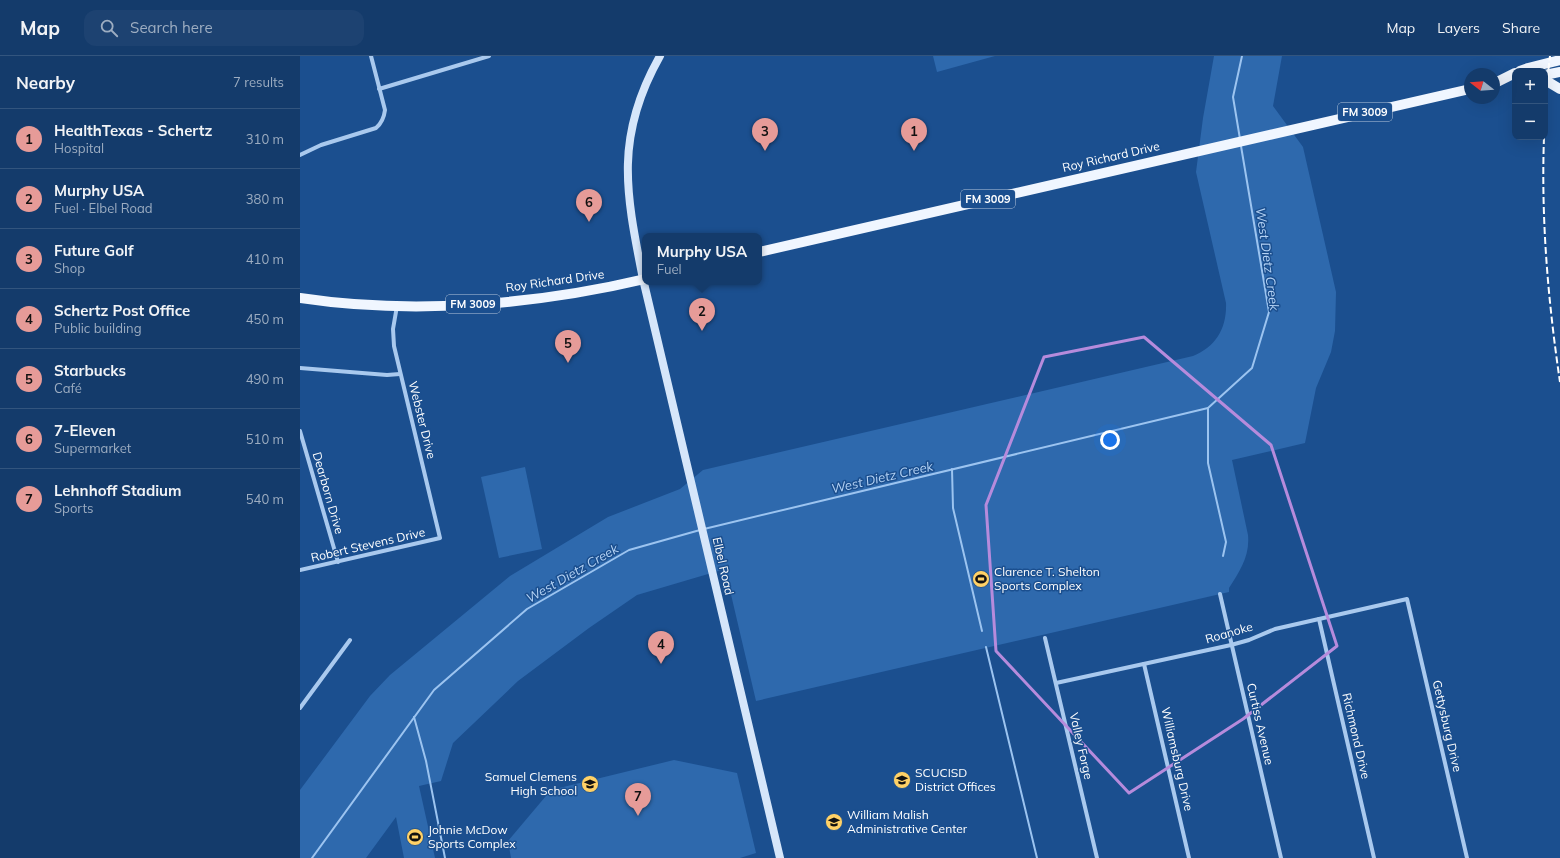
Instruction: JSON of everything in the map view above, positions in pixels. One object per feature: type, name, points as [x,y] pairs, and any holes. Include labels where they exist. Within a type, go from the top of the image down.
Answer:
[{"type":"main road","points":[[1528,68],[1560,60]]},
{"type":"main road","points":[[1548,74],[1560,72]]},
{"type":"main road","points":[[1500,81],[1512,75]]},
{"type":"main road","points":[[1500,83],[1512,82]]},
{"type":"main road","points":[[1548,82],[1560,89]]},
{"type":"main road","name":"Roy Richard Drive","points":[[762,251],[1464,90]]},
{"type":"main road","name":"Roy Richard Drive","points":[[300,298],[397,306],[468,304],[546,298],[586,292],[642,279]]},
{"type":"street","points":[[300,155],[321,145],[376,128],[384,117],[380,89],[371,56]]},
{"type":"street","points":[[469,56],[470,62]]},
{"type":"street","points":[[380,89],[489,56]]},
{"type":"street","name":"Elbel Road","points":[[642,269],[629,206],[627,158],[636,113],[647,80],[660,56]]},
{"type":"street","name":"Elbel Road","points":[[645,285],[780,858]]},
{"type":"street","name":"Webster Drive","points":[[397,306],[393,329],[394,346],[440,538]]},
{"type":"street","points":[[300,368],[387,375],[400,374]]},
{"type":"street","name":"Dearborn Drive","points":[[300,431],[338,562]]},
{"type":"street","name":"Robert Stevens Drive","points":[[300,570],[440,538]]},
{"type":"street","name":"Curtiss Avenue","points":[[1220,594],[1281,858]]},
{"type":"street","name":"Roanoke","points":[[1056,683],[1231,645],[1249,640],[1275,629],[1407,599]]},
{"type":"street","name":"Gettysburg Drive","points":[[1407,599],[1468,858]]},
{"type":"street","name":"Richmond Drive","points":[[1320,619],[1374,858]]},
{"type":"street","name":"Valley Forge","points":[[1044,638],[1097,858]]},
{"type":"street","points":[[300,708],[350,640]]},
{"type":"street","name":"Williamsburg Drive","points":[[1144,664],[1190,858]]},
{"type":"highlighted area","points":[[1144,337],[1271,445],[1337,646],[1243,719],[1129,793],[996,651],[986,505],[1044,357]]},
{"type":"shaded area","points":[[933,56],[995,56],[937,72]]},
{"type":"shaded area","points":[[1214,56],[1282,56],[1273,106],[1303,147],[1336,292],[1335,331],[1331,352],[1316,388],[1305,443],[1232,460],[1248,535],[1248,543],[1246,557],[1237,576],[1229,588],[1229,592],[756,701],[725,569],[637,595],[589,628],[518,681],[453,743],[441,781],[419,786],[435,858],[404,858],[396,817],[366,858],[300,858],[300,790],[370,696],[390,675],[510,576],[608,517],[680,489],[703,470],[1193,356],[1214,342],[1222,328],[1226,312],[1226,303],[1196,172],[1203,118]]},
{"type":"shaded area","points":[[525,467],[542,549],[499,558],[481,477]]},
{"type":"shaded area","points":[[674,760],[737,773],[756,853],[740,858],[511,858],[508,841],[551,790]]},
{"type":"waterway","name":"West Dietz Creek","points":[[1240,139],[1233,97],[1242,56]]},
{"type":"waterway","name":"West Dietz Creek","points":[[704,529],[1208,408],[1252,368],[1269,312],[1241,146]]},
{"type":"waterway","points":[[1208,408],[1208,463],[1226,542],[1223,556]]},
{"type":"waterway","points":[[952,469],[953,508],[982,631]]},
{"type":"waterway","name":"West Dietz Creek","points":[[312,858],[434,690],[527,609],[629,550],[700,530]]},
{"type":"waterway","points":[[986,647],[1037,858]]},
{"type":"waterway","points":[[414,717],[426,761],[445,858]]},
{"type":"railway","points":[[1548,74],[1550,56]]},
{"type":"railway","points":[[1544,140],[1543,168],[1546,260],[1560,382]]},
{"type":"place","name":"Future Golf","points":[[765,151]]},
{"type":"place","name":"HealthTexas - Schertz","points":[[914,151]]},
{"type":"place","name":"7-Eleven","points":[[589,222]]},
{"type":"place","name":"Murphy USA","points":[[702,331]]},
{"type":"place","name":"Starbucks","points":[[568,363]]},
{"type":"place","name":"Clarence T. Shelton Sports Complex","points":[[981,579]]},
{"type":"place","name":"Schertz Post Office","points":[[661,664]]},
{"type":"place","name":"SCUCISD District Offices","points":[[902,780]]},
{"type":"place","name":"Samuel Clemens High School","points":[[590,784]]},
{"type":"place","name":"Lehnhoff Stadium","points":[[638,816]]},
{"type":"place","name":"William Malish Administrative Center","points":[[834,822]]},
{"type":"place","name":"Johnie McDow Sports Complex","points":[[415,837]]}]
